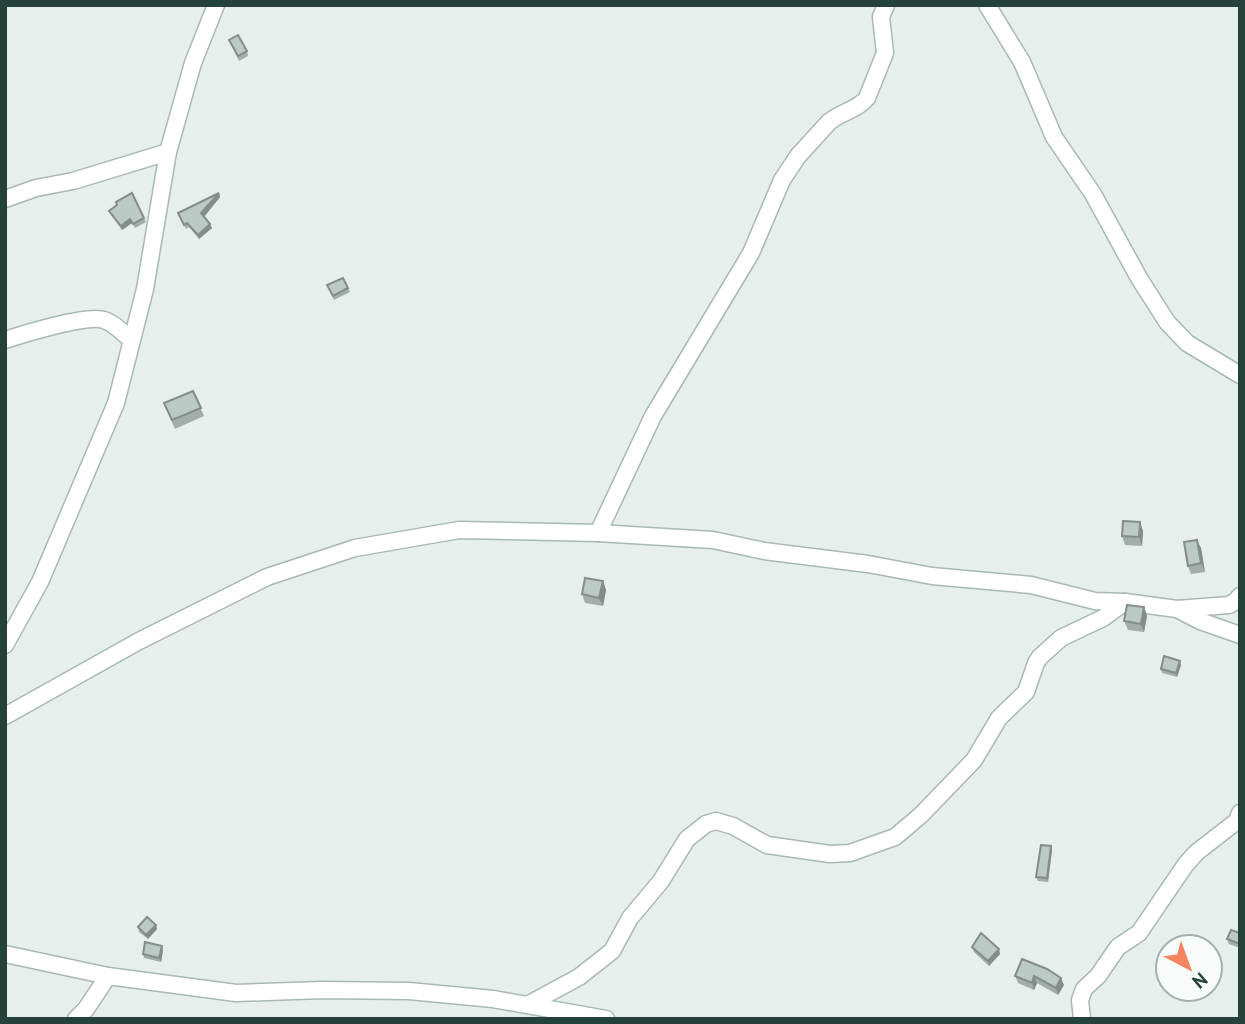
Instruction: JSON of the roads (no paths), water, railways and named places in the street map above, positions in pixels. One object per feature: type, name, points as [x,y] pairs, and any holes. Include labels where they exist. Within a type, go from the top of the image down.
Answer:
[{"type":"street","points":[[5,645],[40,582],[116,402],[145,289],[168,152],[193,63],[216,5]]},
{"type":"street","points":[[598,533],[653,416],[751,253],[789,168],[829,122],[867,98],[885,53],[881,17],[886,5]]},
{"type":"street","points":[[987,5],[1021,62],[1054,138],[1093,194],[1139,278],[1167,322],[1187,344],[1240,375]]},
{"type":"street","points":[[5,199],[168,152]]},
{"type":"street","points":[[5,340],[98,319],[112,324],[131,340]]},
{"type":"street","points":[[5,716],[139,641],[267,577],[355,548],[459,530],[598,533],[713,540],[764,551],[868,564],[932,576],[1031,585],[1095,601],[1177,609],[1229,605],[1240,596]]},
{"type":"street","points":[[528,1004],[579,977],[612,951],[630,918],[661,881],[687,839],[706,824],[716,821],[733,826],[767,845],[830,854],[850,853],[895,837],[921,815],[974,760],[997,722],[1026,692],[1040,657],[1061,638],[1099,620],[1125,602]]},
{"type":"street","points":[[1177,609],[1199,621],[1240,635]]},
{"type":"street","points":[[1082,1019],[1080,1000],[1084,989],[1101,972],[1115,950],[1139,933],[1186,864],[1237,821],[1240,813]]},
{"type":"street","points":[[5,954],[108,976],[236,993],[409,991],[528,1004],[571,1015],[606,1019]]},
{"type":"street","points":[[76,1019],[108,976]]}]
